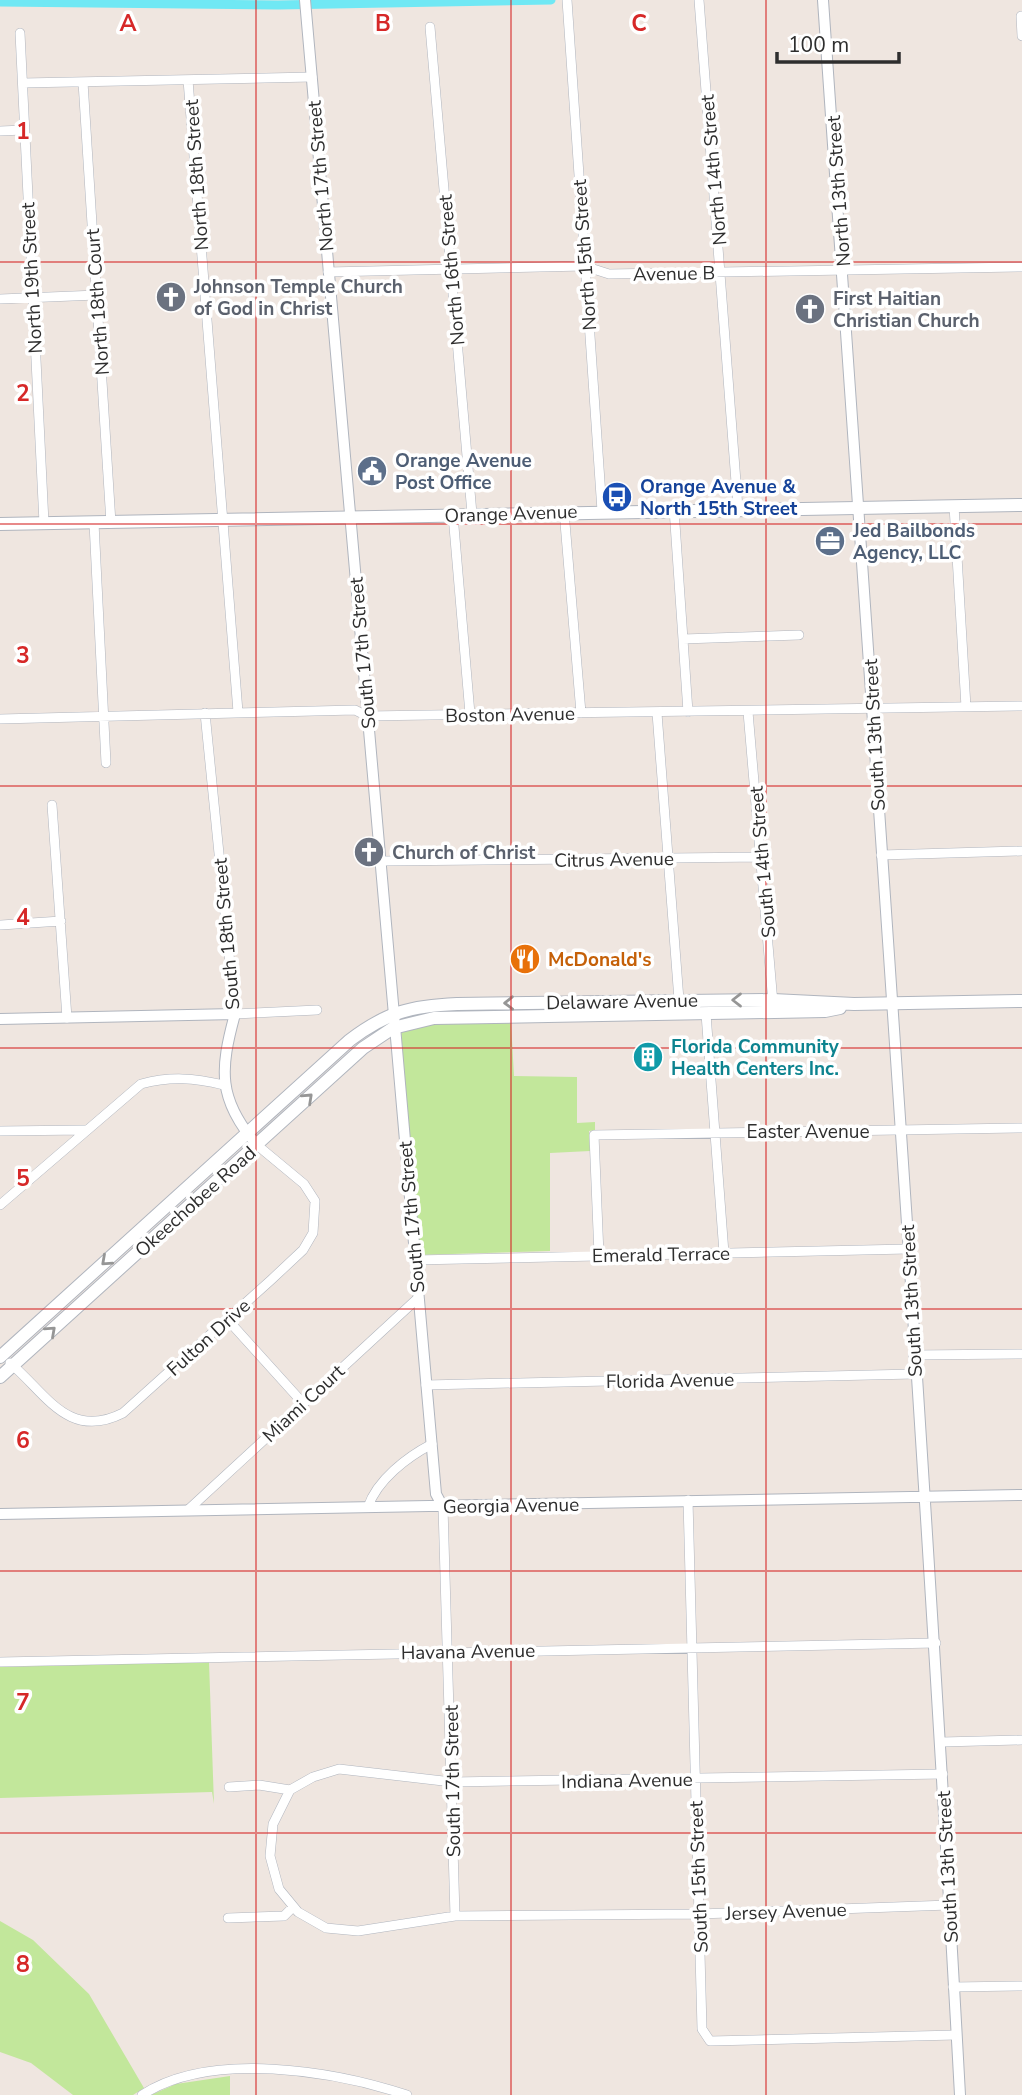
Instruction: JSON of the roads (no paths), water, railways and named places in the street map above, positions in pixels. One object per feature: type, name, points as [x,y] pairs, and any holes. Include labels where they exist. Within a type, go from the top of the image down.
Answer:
[{"type":"main road","name":"Orange Avenue","points":[[0,524],[564,511],[1022,505]]},
{"type":"main road","name":"Delaware Avenue","points":[[391,1013],[432,1005],[679,1000],[825,1012],[854,1004],[1022,1001]]},
{"type":"main road","name":"Delaware Avenue","points":[[393,1028],[434,1018],[706,1014],[773,1006]]},
{"type":"main road","name":"Okeechobee Road","points":[[0,1356],[350,1040],[391,1013]]},
{"type":"main road","name":"Okeechobee Road","points":[[0,1377],[363,1048],[393,1028]]},
{"type":"street","name":"North 17th Street","points":[[305,0],[350,518]]},
{"type":"street","name":"North 15th Street","points":[[566,0],[602,511]]},
{"type":"street","name":"North 14th Street","points":[[699,0],[738,508]]},
{"type":"street","name":"North 13th Street","points":[[823,0],[860,507]]},
{"type":"street","points":[[1021,16],[1022,36]]},
{"type":"street","name":"North 16th Street","points":[[430,27],[472,514]]},
{"type":"street","name":"North 19th Street","points":[[20,33],[44,523]]},
{"type":"street","points":[[23,83],[312,77]]},
{"type":"street","name":"North 18th Street","points":[[188,80],[225,520]]},
{"type":"street","name":"North 18th Court","points":[[83,82],[111,523]]},
{"type":"street","points":[[0,131],[24,130]]},
{"type":"street","name":"Avenue B","points":[[328,272],[584,266],[609,274],[1022,267]]},
{"type":"street","points":[[0,299],[97,295]]},
{"type":"street","points":[[954,506],[965,707]]},
{"type":"street","name":"South 13th Street","points":[[860,507],[890,1004],[901,1131],[914,1374],[936,1643],[960,2095]]},
{"type":"street","points":[[674,509],[688,712]]},
{"type":"street","points":[[564,511],[581,713]]},
{"type":"street","points":[[453,514],[470,714]]},
{"type":"street","name":"South 17th Street","points":[[350,518],[366,716],[382,861],[391,1013],[436,1494],[443,1507],[455,1916]]},
{"type":"street","points":[[225,520],[238,712]]},
{"type":"street","points":[[94,523],[106,763]]},
{"type":"street","points":[[683,639],[799,635]]},
{"type":"street","name":"Boston Avenue","points":[[0,719],[355,710],[366,716],[1022,706]]},
{"type":"street","name":"South 14th Street","points":[[748,712],[763,857],[773,1006]]},
{"type":"street","name":"South 18th Street","points":[[205,713],[235,1014],[225,1053],[224,1085],[248,1134],[257,1144]]},
{"type":"street","points":[[657,713],[679,1000]]},
{"type":"street","points":[[52,805],[67,1018]]},
{"type":"street","points":[[881,855],[1022,851]]},
{"type":"street","name":"Citrus Avenue","points":[[382,861],[763,857]]},
{"type":"street","points":[[1,925],[61,921]]},
{"type":"street","points":[[0,1019],[317,1010]]},
{"type":"street","points":[[706,1014],[724,1253]]},
{"type":"street","points":[[0,1205],[141,1084],[161,1079],[192,1077],[224,1085]]},
{"type":"street","name":"Easter Avenue","points":[[599,1255],[594,1135],[1022,1128]]},
{"type":"street","points":[[0,1131],[85,1130]]},
{"type":"street","name":"Fulton Drive","points":[[0,1356],[13,1365],[59,1412],[86,1421],[109,1420],[123,1413],[303,1250],[313,1233],[317,1216],[315,1201],[304,1184],[257,1144]]},
{"type":"street","name":"Emerald Terrace","points":[[415,1259],[908,1249]]},
{"type":"street","name":"Miami Court","points":[[189,1509],[418,1297]]},
{"type":"street","points":[[227,1319],[302,1402]]},
{"type":"street","points":[[913,1355],[1022,1354]]},
{"type":"street","name":"Florida Avenue","points":[[426,1385],[914,1374]]},
{"type":"street","points":[[368,1507],[373,1492],[414,1454],[432,1444]]},
{"type":"street","name":"Georgia Avenue","points":[[0,1514],[1022,1495]]},
{"type":"street","name":"South 15th Street","points":[[688,1500],[702,2029],[710,2041],[956,2035]]},
{"type":"street","name":"Havana Avenue","points":[[0,1662],[936,1643]]},
{"type":"street","points":[[942,1742],[1022,1740]]},
{"type":"street","name":"Indiana Avenue","points":[[290,1790],[313,1777],[339,1769],[452,1782],[943,1774]]},
{"type":"street","points":[[229,1787],[259,1785],[290,1790],[273,1824],[270,1856],[279,1889],[293,1907],[326,1928],[358,1931],[455,1916]]},
{"type":"street","name":"Jersey Avenue","points":[[455,1916],[699,1914],[949,1905]]},
{"type":"street","points":[[228,1918],[284,1916],[293,1907]]},
{"type":"street","points":[[953,1987],[1022,1986]]},
{"type":"street","points":[[142,2095],[175,2080],[204,2073],[248,2070],[322,2074],[366,2082],[407,2095]]},
{"type":"waterway","points":[[0,2],[278,5],[551,0]]},
{"type":"place","name":"Johnson Temple Church of God in Christ","points":[[171,297]]},
{"type":"place","name":"First Haitian Christian Church","points":[[810,309]]},
{"type":"place","name":"Orange Avenue Post Office","points":[[372,471]]},
{"type":"place","name":"Orange Avenue & North 15th Street","points":[[617,497]]},
{"type":"place","name":"Jed Bailbonds Agency, LLC","points":[[830,541]]},
{"type":"place","name":"Church of Christ","points":[[369,852]]},
{"type":"place","name":"McDonald's","points":[[525,959]]},
{"type":"place","name":"Florida Community Health Centers Inc.","points":[[648,1057]]}]
